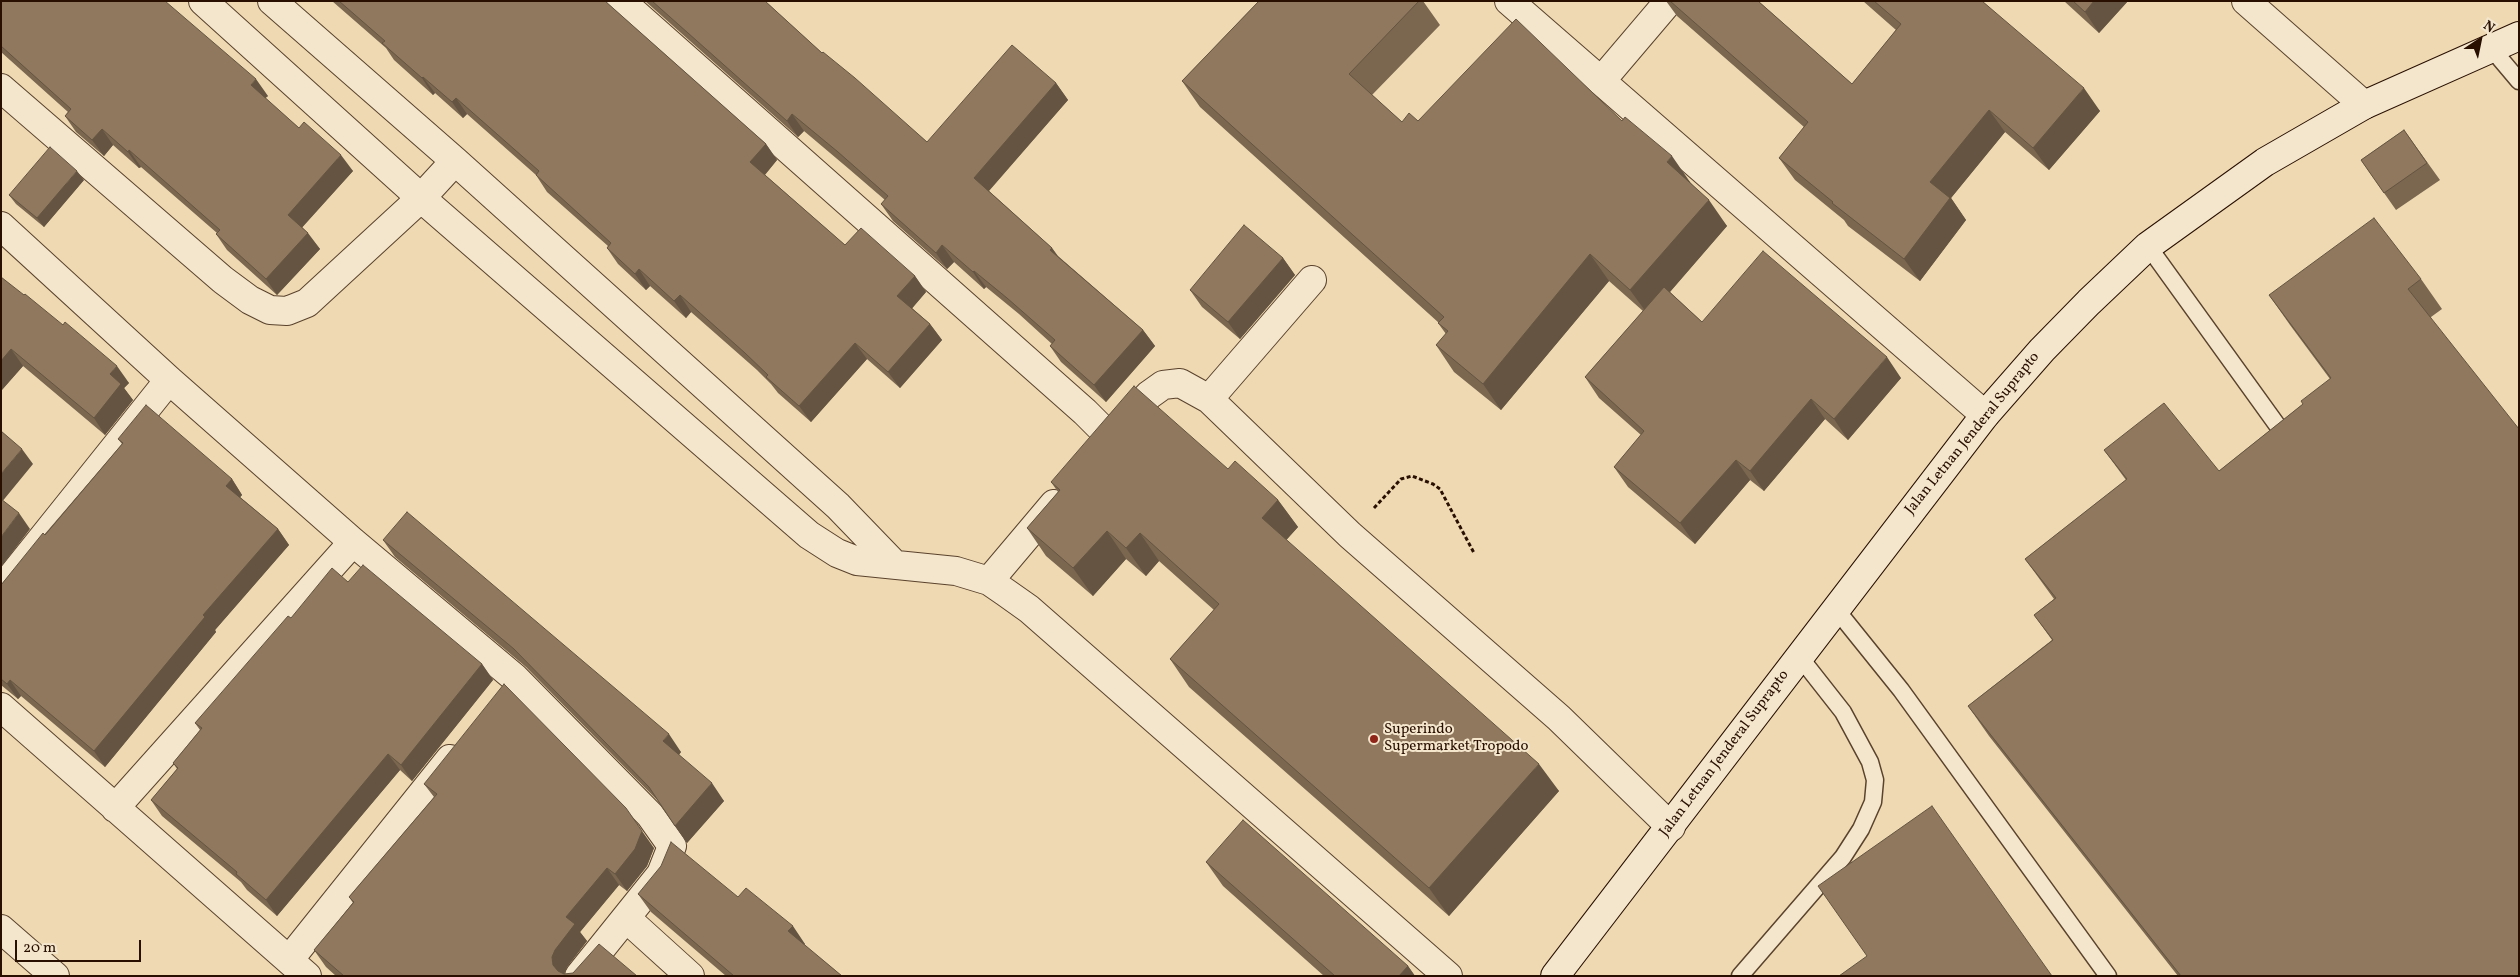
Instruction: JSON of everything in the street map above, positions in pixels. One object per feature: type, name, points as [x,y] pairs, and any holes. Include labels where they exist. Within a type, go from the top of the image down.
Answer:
[{"type":"street","points":[[203,1],[421,198],[809,535],[837,553],[857,561],[956,572],[989,581],[1030,608],[1448,976]]},
{"type":"street","points":[[272,1],[456,161],[838,506],[894,564]]},
{"type":"street","points":[[621,1],[1077,405],[1110,437]]},
{"type":"street","points":[[1509,1],[1985,415]]},
{"type":"street","points":[[1600,81],[1669,1]]},
{"type":"street","points":[[2246,1],[2364,105]]},
{"type":"street","name":"Jalan Letnan Jenderal Suprapto","points":[[1555,976],[1671,827],[1835,608],[1985,415],[2042,350],[2148,246],[2264,162],[2364,105],[2519,36]]},
{"type":"street","points":[[1,88],[223,280],[250,300],[270,310],[287,311],[307,303],[421,198],[456,161]]},
{"type":"street","points":[[1,226],[169,380],[354,542],[515,678],[650,815],[672,846],[662,874],[579,976]]},
{"type":"street","points":[[1209,399],[1312,280]]},
{"type":"street","points":[[1,590],[169,380]]},
{"type":"street","points":[[1091,460],[1149,396],[1163,385],[1180,383],[1209,399],[1350,535],[1559,718],[1671,827]]},
{"type":"street","points":[[989,581],[1072,482]]},
{"type":"street","points":[[115,808],[354,542]]},
{"type":"street","points":[[496,701],[515,678]]},
{"type":"street","points":[[1,706],[298,968],[466,739]]},
{"type":"street","points":[[627,919],[690,976]]},
{"type":"street","points":[[1,929],[55,976]]},
{"type":"lane","points":[[2492,49],[2519,81]]},
{"type":"lane","points":[[2148,246],[2290,443]]},
{"type":"lane","points":[[1835,608],[1901,690],[2108,976]]},
{"type":"lane","points":[[1740,976],[1843,857],[1861,829],[1873,802],[1875,780],[1870,762],[1843,712],[1799,656]]},
{"type":"path","points":[[1350,535],[1398,482],[1412,476],[1440,489],[1474,553]]},
{"type":"building","points":[[1,1],[165,1],[256,79],[251,85],[299,128],[304,122],[341,155],[288,215],[308,233],[266,279],[216,234],[220,230],[129,150],[128,152],[102,129],[92,140],[65,116],[71,109],[1,46]]},
{"type":"building","points":[[339,1],[605,1],[766,144],[750,162],[845,245],[861,228],[915,276],[897,296],[930,324],[888,372],[855,343],[799,406],[766,377],[768,375],[745,353],[680,295],[674,301],[639,269],[635,274],[607,248],[611,243],[536,175],[539,171],[456,98],[452,102],[422,78],[382,43],[385,41]]},
{"type":"building","points":[[652,1],[765,1],[822,53],[855,78],[927,142],[1012,45],[1056,83],[974,178],[1052,248],[1050,250],[1143,330],[1094,385],[1050,346],[1055,340],[1007,298],[942,245],[936,253],[881,204],[888,196],[792,114],[787,121]]},
{"type":"building","points":[[1259,1],[1419,1],[1349,74],[1402,122],[1409,113],[1418,121],[1516,19],[1622,121],[1625,117],[1672,156],[1667,162],[1709,200],[1630,290],[1590,254],[1483,384],[1436,345],[1448,331],[1438,323],[1444,317],[1182,81]]},
{"type":"building","points":[[1670,1],[1758,1],[1852,84],[1901,24],[1874,1],[1982,1],[2084,88],[2033,148],[1989,110],[1930,182],[1950,198],[1904,259],[1832,203],[1779,158],[1808,122]]},
{"type":"building","points":[[2073,1],[2094,1],[2085,12]]},
{"type":"building","points":[[2404,130],[2427,163],[2384,193],[2361,160]]},
{"type":"building","points":[[50,147],[77,171],[37,218],[9,195]]},
{"type":"building","points":[[2374,218],[2421,279],[2408,289],[2519,429],[2519,976],[2181,976],[1968,706],[2053,640],[2034,615],[2056,598],[2025,559],[2127,479],[2104,450],[2164,403],[2219,471],[2303,404],[2301,401],[2331,378],[2269,295]]},
{"type":"building","points":[[1244,225],[1283,258],[1228,322],[1190,290]]},
{"type":"building","points":[[1763,251],[1887,357],[1834,419],[1811,399],[1750,471],[1736,460],[1680,523],[1614,467],[1644,431],[1585,377],[1664,287],[1702,322]]},
{"type":"building","points":[[1,277],[63,325],[65,322],[117,366],[110,374],[121,384],[94,418],[11,349],[1,361]]},
{"type":"building","points":[[1134,386],[1228,469],[1235,461],[1278,500],[1262,518],[1539,764],[1429,888],[1170,659],[1219,604],[1140,533],[1126,548],[1107,531],[1073,568],[1027,528],[1060,490],[1051,482]]},
{"type":"building","points":[[146,405],[232,479],[226,486],[278,529],[203,615],[205,617],[94,751],[10,680],[7,684],[1,679],[1,585],[43,533],[45,535],[123,443],[118,439]]},
{"type":"building","points":[[1,431],[22,449],[1,474]]},
{"type":"building","points":[[1,499],[19,513],[1,537]]},
{"type":"building","points":[[407,512],[669,734],[663,741],[712,783],[675,826],[649,787],[514,649],[383,540]]},
{"type":"building","points":[[363,565],[482,664],[401,765],[388,754],[266,900],[236,874],[237,872],[151,800],[178,768],[173,763],[202,728],[195,723],[288,616],[291,618],[332,568],[348,582]]},
{"type":"building","points":[[504,684],[626,808],[642,831],[635,849],[615,874],[607,868],[566,917],[575,924],[555,950],[552,957],[553,965],[564,974],[573,973],[599,944],[637,976],[344,976],[314,950],[354,902],[349,897],[437,794],[424,784]]},
{"type":"building","points":[[1932,806],[2052,976],[1839,976],[1867,956],[1818,886]]},
{"type":"building","points":[[1243,820],[1408,966],[1399,976],[1335,976],[1206,862]]},
{"type":"building","points":[[671,842],[738,897],[746,888],[793,926],[788,931],[842,976],[734,976],[638,894],[661,866]]},
{"type":"place","name":"Superindo Supermarket Tropodo","points":[[1374,739]]}]
